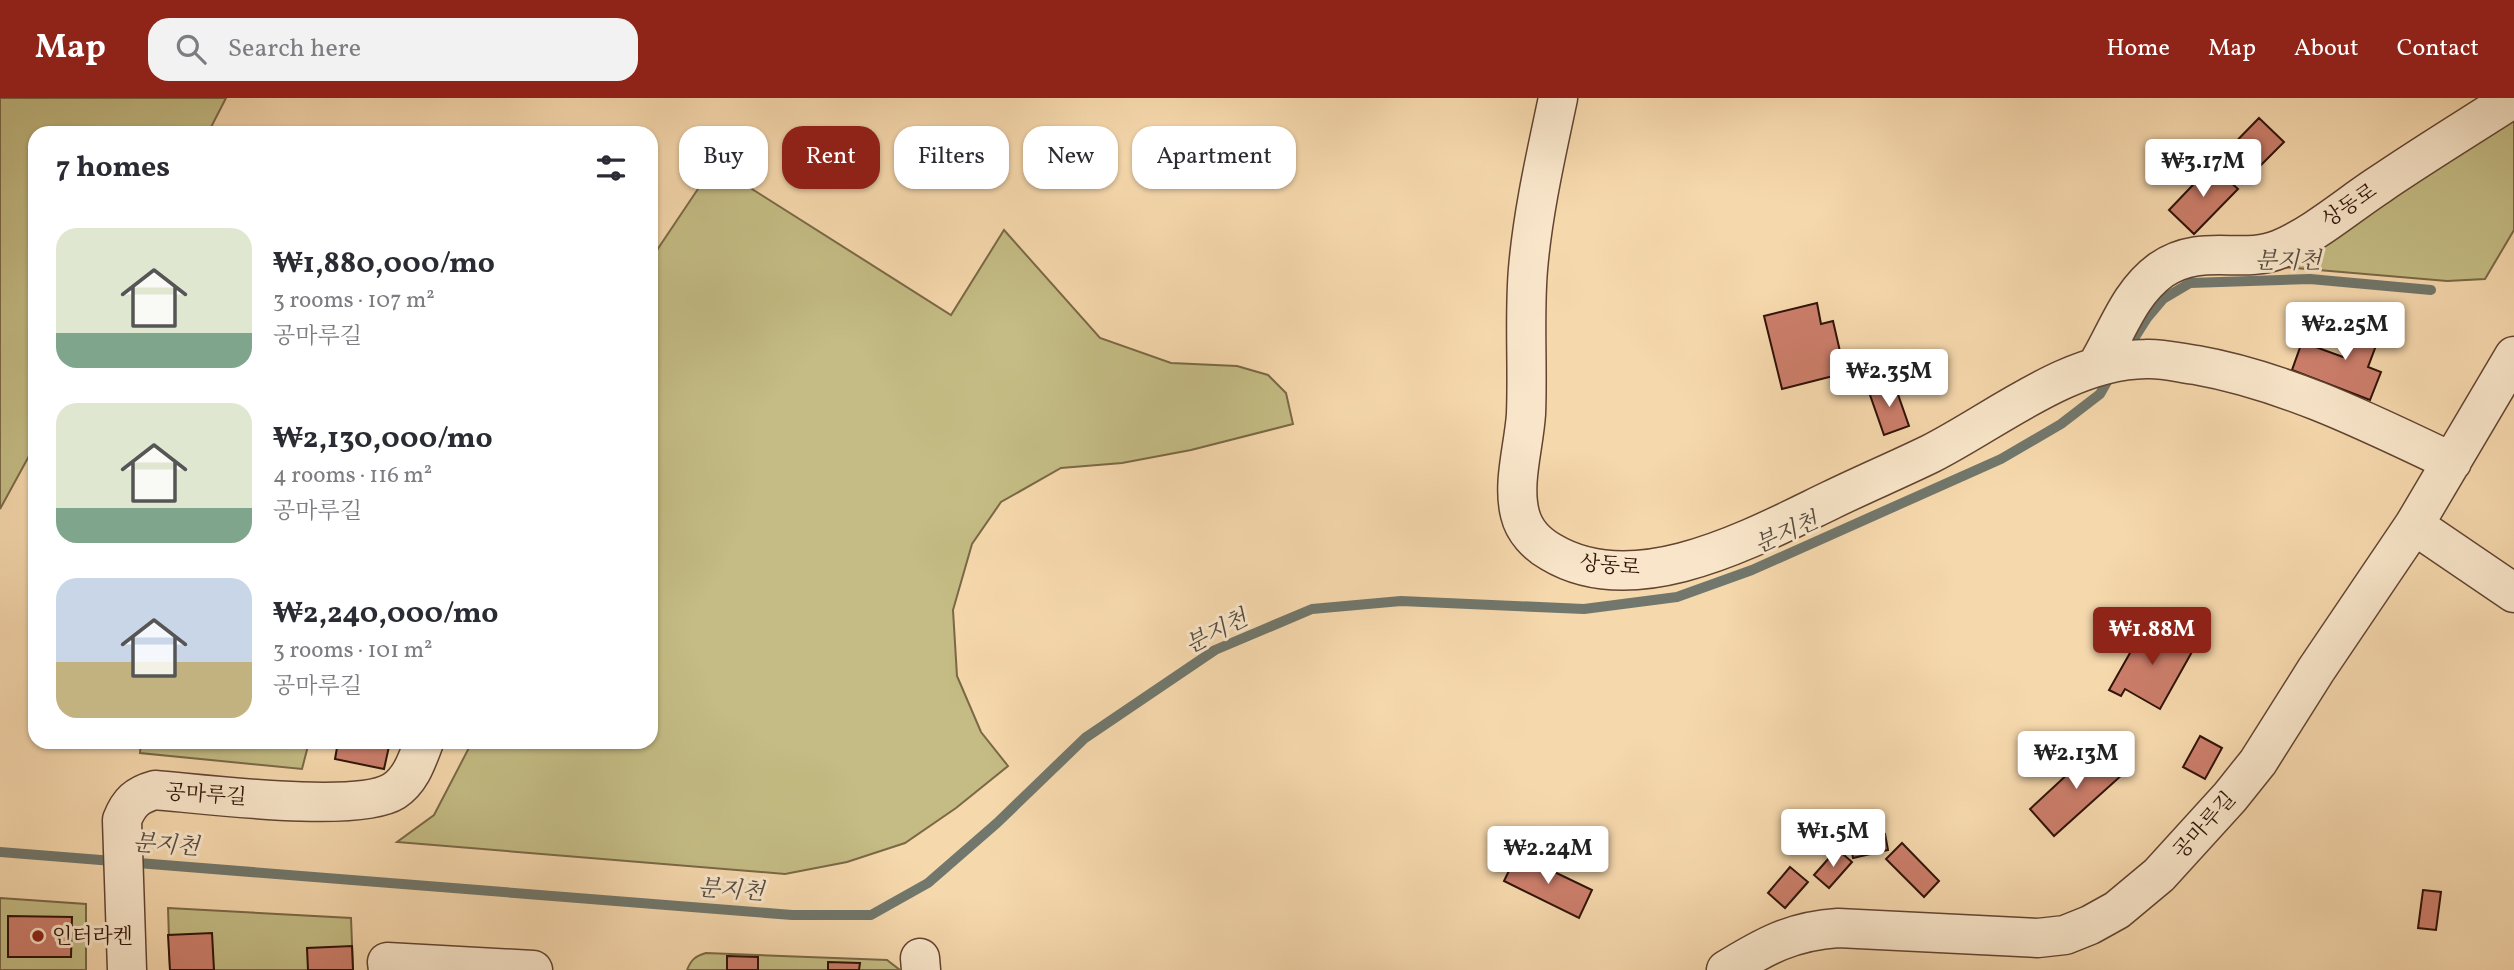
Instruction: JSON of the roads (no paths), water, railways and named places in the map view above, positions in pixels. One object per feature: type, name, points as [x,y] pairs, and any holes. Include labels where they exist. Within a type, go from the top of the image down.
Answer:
[{"type":"street","name":"상동로","points":[[1558,98],[1534,211],[1528,272],[1526,414],[1518,491],[1520,516],[1530,535],[1562,559],[1584,566],[1609,569],[1648,569],[1730,548],[1930,454],[2063,379],[2100,365],[2147,358],[2219,369],[2259,380],[2377,427],[2452,463]]},
{"type":"street","name":"상동로","points":[[2100,365],[2133,297],[2164,268],[2182,259],[2204,254],[2260,255],[2278,250],[2514,98]]},
{"type":"street","points":[[2514,356],[2504,394],[2452,463],[2414,524],[2514,593]]},
{"type":"street","name":"공마루길","points":[[1726,970],[1765,959],[1788,936],[1815,930],[1838,928],[2038,938],[2065,935],[2117,910],[2159,875],[2258,762],[2414,524]]},
{"type":"street","name":"공마루길","points":[[127,970],[122,820],[131,802],[140,794],[155,790],[360,802],[383,797],[396,789],[411,774],[421,749]]},
{"type":"street","points":[[388,970],[387,962],[533,970]]},
{"type":"waterway","name":"분지천","points":[[2126,351],[2163,299],[2190,283],[2310,279],[2431,290]]},
{"type":"waterway","name":"분지천","points":[[0,852],[792,915],[871,915],[928,883],[997,823],[1085,738],[1215,650],[1312,609],[1401,601],[1584,609],[1677,597],[1752,570],[2001,459],[2061,424],[2100,394],[2112,373]]},
{"type":"place","name":"인터라켄","points":[[38,936]]}]
